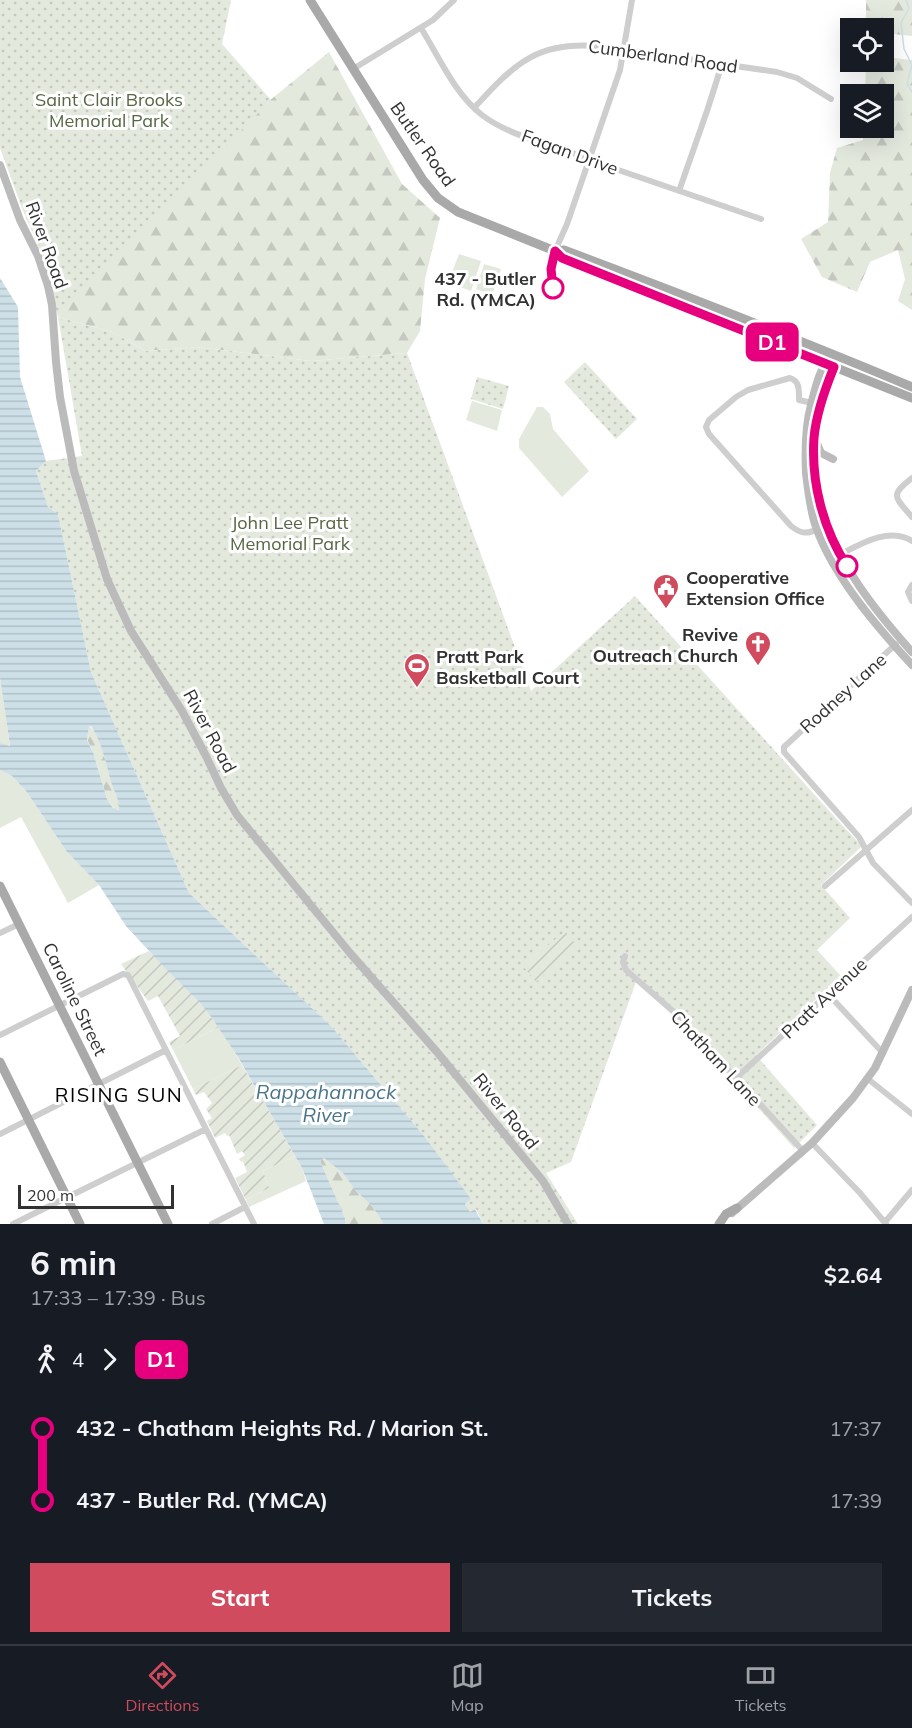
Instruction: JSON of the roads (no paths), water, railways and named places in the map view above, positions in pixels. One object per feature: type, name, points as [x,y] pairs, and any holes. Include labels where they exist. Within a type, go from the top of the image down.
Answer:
[{"type":"main road","name":"Butler Road","points":[[310,0],[423,180],[447,205],[464,215],[555,251],[562,258],[912,398]]},
{"type":"main road","name":"Butler Road","points":[[555,251],[563,250],[912,387]]},
{"type":"main road","name":"Caroline Street","points":[[0,886],[168,1224]]},
{"type":"main road","points":[[0,1062],[80,1224]]},
{"type":"main road","points":[[719,1224],[726,1214],[737,1208]]},
{"type":"street","points":[[353,69],[421,28],[438,16],[454,0]]},
{"type":"street","points":[[555,251],[567,224],[620,70],[632,0]]},
{"type":"street","name":"Fagan Drive","points":[[421,28],[459,90],[474,108],[489,120],[508,130],[761,219]]},
{"type":"street","name":"Cumberland Road","points":[[474,108],[497,82],[535,54],[545,50],[578,45],[787,75],[806,83],[831,99]]},
{"type":"street","points":[[679,190],[722,64]]},
{"type":"street","name":"River Road","points":[[0,165],[48,286],[60,397],[74,471],[107,579],[131,631],[183,711],[237,815],[543,1181],[568,1224]]},
{"type":"street","points":[[832,354],[814,436],[814,457],[823,517],[839,555],[912,665]]},
{"type":"street","points":[[829,365],[819,374],[807,419],[805,460],[809,494],[817,529],[831,559],[855,596],[898,643],[912,652]]},
{"type":"street","points":[[812,403],[800,400],[796,381],[787,379],[741,393],[709,420],[706,427],[709,434],[790,526],[801,533],[817,529]]},
{"type":"street","points":[[814,436],[821,453],[833,459],[822,464],[817,480]]},
{"type":"street","points":[[912,478],[899,488],[896,495],[898,501],[912,517]]},
{"type":"street","points":[[831,559],[885,536],[899,535],[912,541]]},
{"type":"street","points":[[912,585],[908,592],[912,601]]},
{"type":"street","name":"Rodney Lane","points":[[866,850],[860,837],[784,754],[784,747],[898,643]]},
{"type":"street","points":[[825,886],[912,810]]},
{"type":"street","points":[[866,850],[873,863],[912,903]]},
{"type":"street","name":"Pratt Avenue","points":[[736,1078],[912,918]]},
{"type":"street","points":[[0,933],[19,924]]},
{"type":"street","name":"Chatham Lane","points":[[625,956],[623,962],[625,968],[683,1020],[803,1151]]},
{"type":"street","points":[[0,1035],[123,974],[128,975],[254,1224]]},
{"type":"street","points":[[828,994],[883,1053]]},
{"type":"street","points":[[724,1224],[737,1208],[824,1132],[868,1079],[910,999]]},
{"type":"street","points":[[0,1134],[166,1050]]},
{"type":"street","points":[[868,1079],[912,1114]]},
{"type":"street","points":[[13,1224],[206,1129]]},
{"type":"street","points":[[812,1143],[886,1223],[912,1190]]},
{"type":"street","points":[[212,1224],[245,1207]]},
{"type":"water","name":"Rappahannock River","points":[[0,278],[18,307],[20,377],[46,461],[36,471],[48,507],[58,514],[91,672],[189,893],[331,1026],[425,1137],[471,1199],[465,1204],[470,1212],[475,1209],[483,1224],[384,1224],[372,1206],[356,1191],[343,1173],[324,1158],[320,1161],[345,1218],[345,1224],[324,1224],[302,1168],[239,1059],[212,1018],[126,926],[99,885],[67,852],[26,791],[12,776],[0,770],[0,743],[10,746],[0,678]],"holes":[[[89,726],[101,747],[118,799],[119,810],[113,808],[107,799],[93,752],[87,740]]]},
{"type":"waterway","points":[[906,0],[909,8],[901,23],[904,49],[912,65],[907,84],[912,92]]},
{"type":"place","name":"437 - Butler Rd. (YMCA)","points":[[553,288]]},
{"type":"place","name":"Cooperative Extension Office","points":[[666,610]]},
{"type":"place","name":"Revive Outreach Church","points":[[758,667]]},
{"type":"place","name":"Pratt Park Basketball Court","points":[[417,689]]},
{"type":"district","name":"RISING SUN","points":[[119,1094]]},
{"type":"park label","name":"Saint Clair Brooks Memorial Park","points":[[109,109]]},
{"type":"park label","name":"John Lee Pratt Memorial Park","points":[[290,532]]}]
